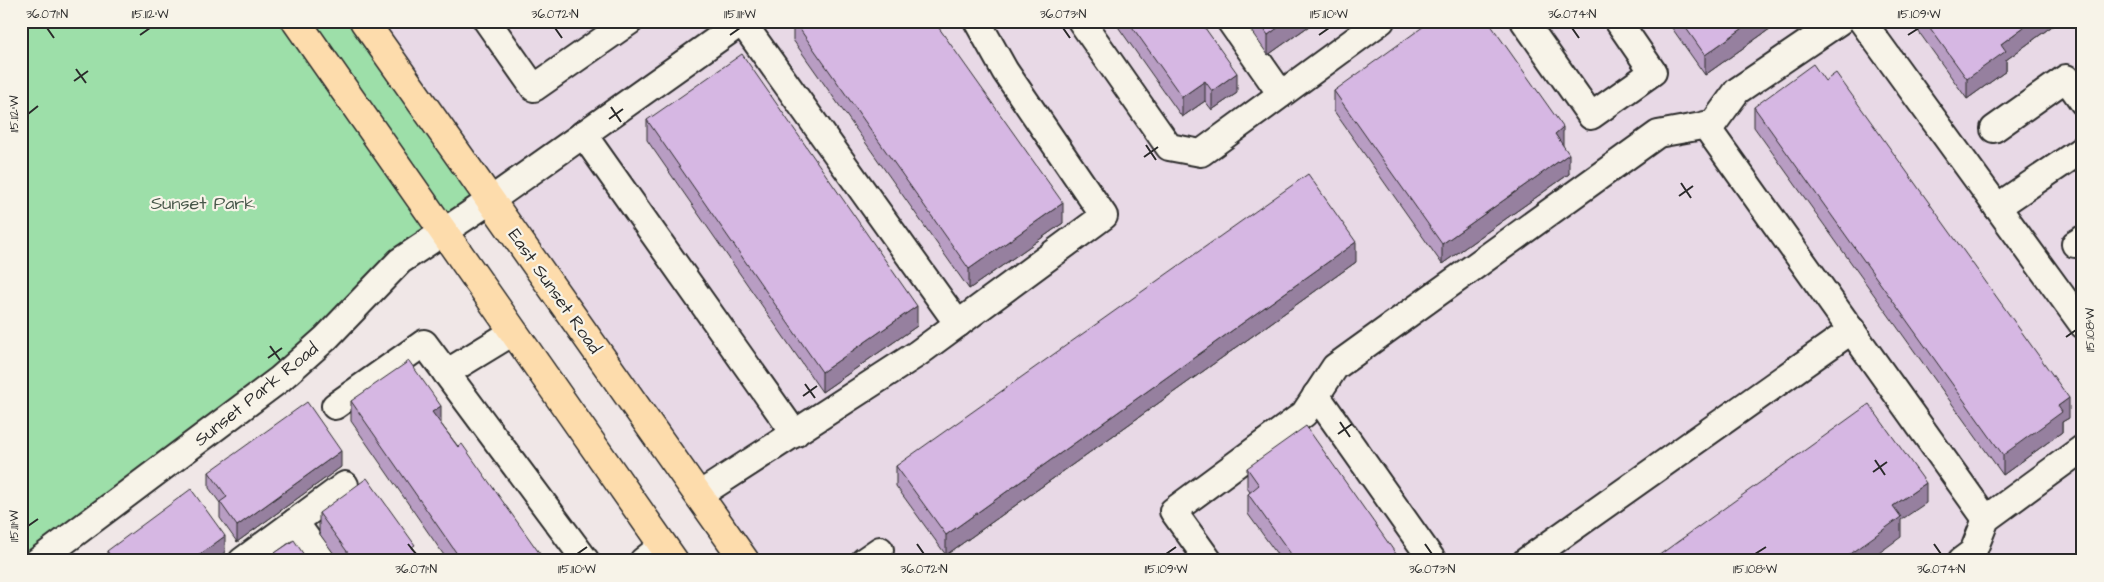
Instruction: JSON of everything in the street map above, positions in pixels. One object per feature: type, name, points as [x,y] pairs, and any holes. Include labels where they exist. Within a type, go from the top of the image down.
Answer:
[{"type":"main road","points":[[296,21],[513,332],[660,556]]},
{"type":"main road","name":"East Sunset Road","points":[[364,21],[745,561]]},
{"type":"street","points":[[487,21],[534,88],[630,21]]},
{"type":"street","name":"Sunset Park Road","points":[[38,561],[280,379],[326,338],[400,261],[491,200],[743,21]]},
{"type":"street","points":[[743,21],[958,324]]},
{"type":"street","points":[[699,495],[917,354],[1104,216],[1005,71],[977,21]]},
{"type":"street","points":[[1081,21],[1169,147],[1201,153],[1382,21]]},
{"type":"street","points":[[1230,21],[1281,94]]},
{"type":"street","points":[[1524,21],[1591,116],[1653,72],[1618,21]]},
{"type":"street","points":[[1209,561],[1173,511],[1304,414],[1335,367],[1658,134],[1713,124],[1737,91],[1840,21]]},
{"type":"street","points":[[1862,21],[2083,325]]},
{"type":"street","points":[[1994,128],[2074,72],[2083,102]]},
{"type":"street","points":[[1705,125],[1986,519]]},
{"type":"street","points":[[583,134],[795,434]]},
{"type":"street","points":[[1997,207],[2083,149]]},
{"type":"street","points":[[1526,561],[1852,330]]},
{"type":"street","points":[[446,373],[513,332]]},
{"type":"street","points":[[335,406],[424,342],[586,561]]},
{"type":"street","points":[[1316,395],[1433,561]]},
{"type":"street","points":[[1961,561],[1973,552],[1986,519],[2083,448]]},
{"type":"street","points":[[242,561],[345,484]]},
{"type":"street","points":[[295,522],[322,561]]},
{"type":"shaded area","points":[[364,21],[2083,21],[2083,561],[722,561],[737,550]]},
{"type":"green space","name":"Sunset Park","points":[[21,21],[364,21],[491,200],[326,338],[38,561],[21,561]]},
{"type":"building","points":[[794,21],[934,21],[1063,203],[969,269]]},
{"type":"building","points":[[1128,21],[1200,21],[1237,73],[1212,91],[1205,81],[1182,97]]},
{"type":"building","points":[[1258,21],[1287,21],[1268,35]]},
{"type":"building","points":[[1431,21],[1474,21],[1478,26],[1484,21],[1488,21],[1563,127],[1555,134],[1569,154],[1442,244],[1334,91]]},
{"type":"building","points":[[1681,21],[1753,21],[1705,55]]},
{"type":"building","points":[[1925,21],[2032,21],[2001,44],[2006,51],[1967,79]]},
{"type":"building","points":[[742,54],[917,306],[822,372],[647,120]]},
{"type":"building","points":[[1813,64],[1825,81],[1836,73],[2069,398],[2058,406],[2062,412],[2003,455],[1754,107]]},
{"type":"building","points":[[1308,174],[1356,242],[946,535],[896,466]]},
{"type":"building","points":[[409,361],[441,406],[432,412],[458,447],[462,444],[545,561],[462,561],[351,401]]},
{"type":"building","points":[[307,402],[341,451],[237,526],[220,502],[227,497],[209,472]]},
{"type":"building","points":[[1869,404],[1926,483],[1893,506],[1901,517],[1840,561],[1651,561]]},
{"type":"building","points":[[1306,426],[1401,561],[1296,561],[1248,494],[1259,485],[1247,468]]},
{"type":"building","points":[[367,478],[415,545],[412,547],[422,561],[354,561],[319,513]]},
{"type":"building","points":[[191,489],[225,536],[191,561],[114,561],[107,551]]},
{"type":"building","points":[[294,540],[308,561],[263,561]]}]
